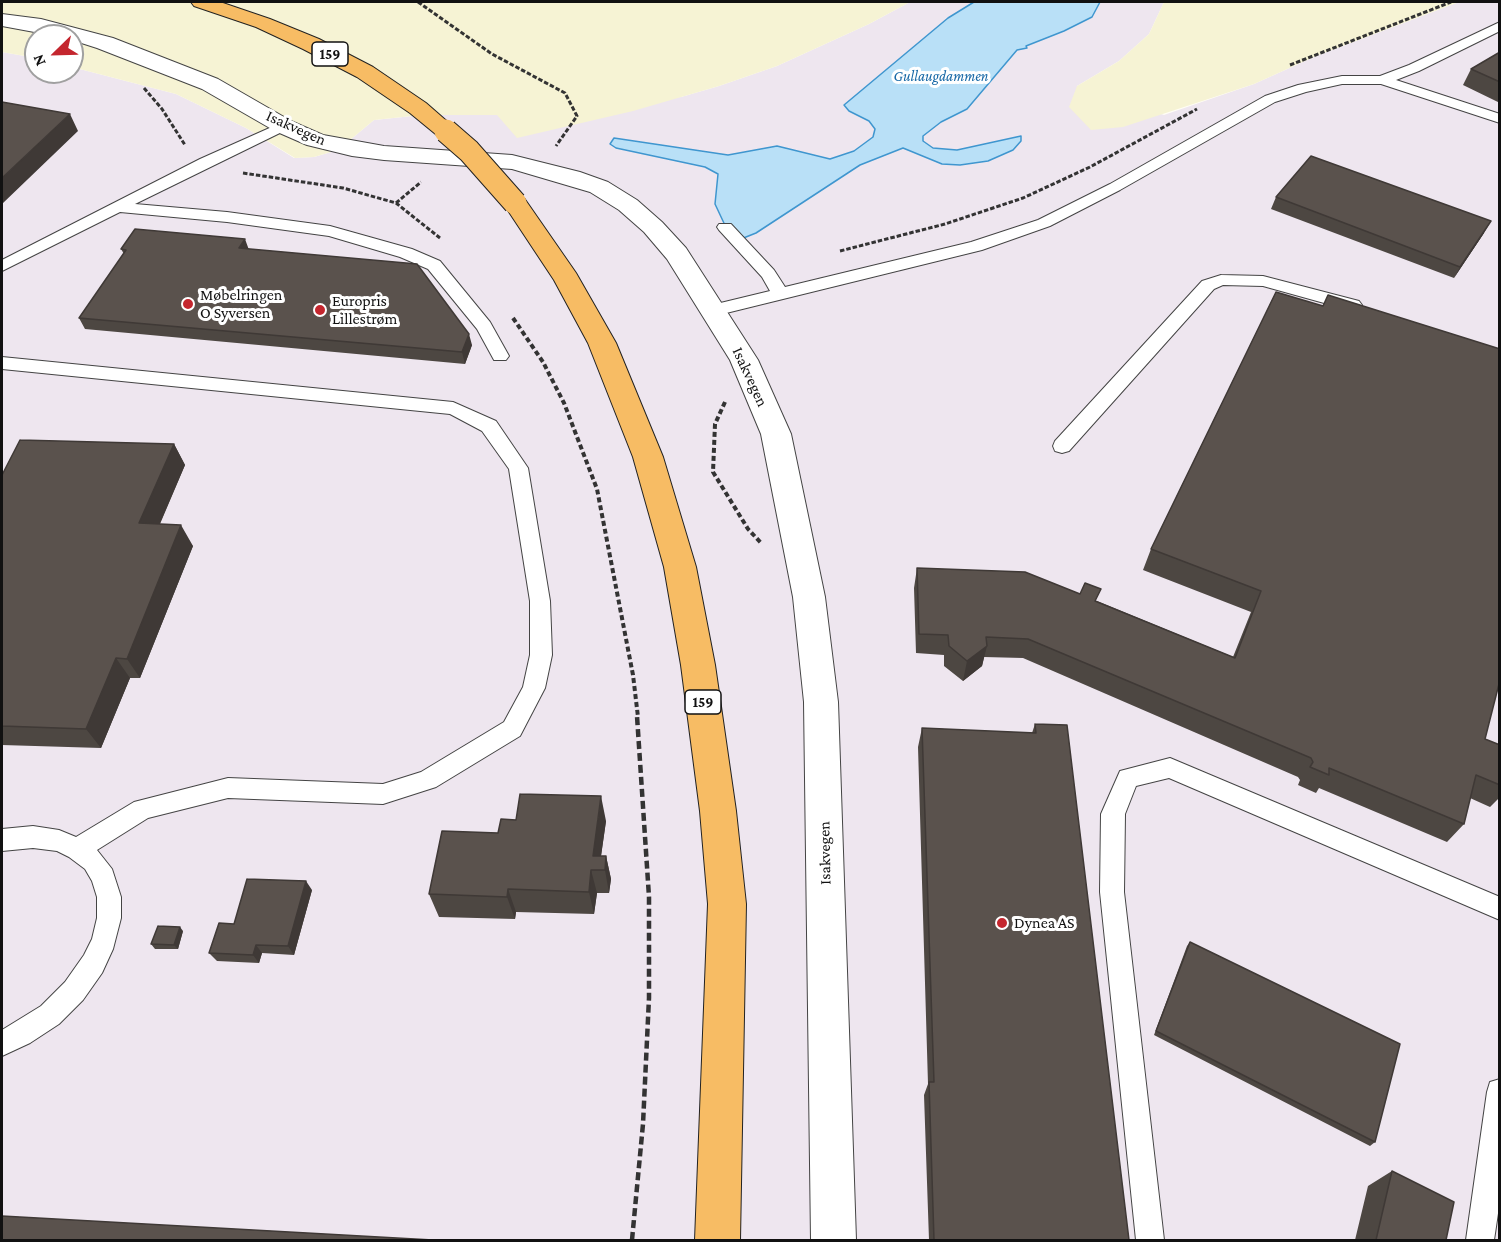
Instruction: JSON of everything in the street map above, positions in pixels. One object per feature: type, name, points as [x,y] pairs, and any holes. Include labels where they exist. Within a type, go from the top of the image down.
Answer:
[{"type":"highway","name":"159","points":[[201,2],[263,23],[311,44],[365,72],[446,131],[469,151],[515,203],[567,279],[602,344],[648,457],[680,567],[698,665],[718,811],[727,903],[718,1240]]},
{"type":"street","name":"Isakvegen","points":[[2,20],[41,25],[105,44],[210,84],[283,126],[315,140],[352,149],[450,156],[540,168],[599,187],[628,205],[653,227],[677,254],[714,309],[744,360],[776,434],[809,597],[821,702],[834,1240]]},
{"type":"lane","points":[[1382,80],[1414,68],[1500,26]]},
{"type":"lane","points":[[714,309],[976,246],[1044,223],[1115,187],[1270,99],[1303,88],[1342,80],[1382,80],[1500,119]]},
{"type":"lane","points":[[2,266],[283,126]]},
{"type":"lane","points":[[117,207],[227,217],[330,231],[406,253],[434,265],[483,326],[500,356]]},
{"type":"lane","points":[[725,227],[768,274],[780,293]]},
{"type":"lane","points":[[1062,446],[1208,285],[1221,280],[1263,281],[1366,308]]},
{"type":"lane","points":[[2,363],[453,408],[489,426],[518,468],[540,601],[541,655],[534,688],[512,729],[428,780],[383,794],[228,788],[142,809],[77,849]]},
{"type":"lane","points":[[1150,1240],[1112,891],[1113,814],[1128,778],[1170,768],[1500,909]]},
{"type":"lane","points":[[2,840],[33,837],[59,841],[77,849],[93,861],[103,877],[109,897],[109,918],[104,941],[93,964],[74,991],[50,1015],[2,1043]]},
{"type":"lane","points":[[1480,1240],[1500,1092]]},
{"type":"path","points":[[418,2],[492,54],[565,93],[577,116],[540,168]]},
{"type":"path","points":[[1290,65],[1451,2]]},
{"type":"path","points":[[141,86],[162,109],[190,154]]},
{"type":"path","points":[[832,253],[945,224],[1023,198],[1090,167],[1202,106]]},
{"type":"path","points":[[396,203],[425,179]]},
{"type":"path","points":[[744,360],[715,424],[713,472],[748,529],[764,546]]},
{"type":"shaded area","points":[[2,2],[910,2],[869,24],[777,66],[633,111],[517,138],[497,115],[422,115],[374,120],[338,150],[314,157],[295,158],[246,128],[176,94],[84,70],[84,24],[24,24],[24,56],[2,52]]},
{"type":"shaded area","points":[[910,2],[974,2],[948,18],[844,105],[849,111],[869,121],[875,129],[873,137],[854,151],[830,159],[777,146],[728,155],[615,138],[610,144],[705,167],[718,174],[715,204],[756,233],[860,165],[903,148],[942,164],[1021,136],[957,150],[933,148],[923,141],[923,135],[941,122],[967,109],[1017,50],[1092,17],[1100,2],[1164,2],[1149,34],[1119,61],[1077,86],[1164,115],[1254,84],[1316,56],[1459,2],[1499,2],[1499,1240],[2,1240],[2,52],[24,56],[24,84],[84,84],[84,70],[176,94],[246,128],[294,158],[314,157],[338,150],[374,120],[422,115],[497,115],[681,97],[777,66],[869,24]]},
{"type":"shaded area","points":[[1164,2],[1459,2],[1316,56],[1254,84],[1123,127],[1091,130],[1069,107],[1077,86],[1119,61],[1149,34]]},
{"type":"water","name":"Gullaugdammen","points":[[974,2],[1100,2],[1092,17],[1026,46],[1027,48],[1017,50],[967,109],[941,122],[923,136],[923,141],[933,148],[957,150],[1021,136],[1021,141],[1013,150],[988,161],[960,165],[942,164],[903,148],[860,165],[756,233],[741,239],[730,236],[715,204],[718,174],[705,167],[616,148],[610,144],[614,138],[728,155],[777,146],[830,159],[854,151],[873,137],[875,129],[869,121],[849,111],[844,105],[948,18]]},
{"type":"building","points":[[1500,52],[1500,82],[1471,69]]},
{"type":"building","points":[[2,102],[70,114],[2,178]]},
{"type":"building","points":[[1311,156],[1491,221],[1460,267],[1276,197]]},
{"type":"building","points":[[135,229],[245,239],[239,248],[417,264],[469,334],[462,352],[79,318],[126,250],[121,249]]},
{"type":"building","points":[[1276,292],[1323,306],[1328,295],[1500,349],[1500,680],[1485,739],[1500,745],[1500,785],[1476,775],[1464,824],[1329,768],[1329,775],[1310,767],[1313,762],[1311,758],[1028,639],[986,637],[987,646],[967,661],[949,646],[948,635],[919,634],[917,568],[1025,572],[1080,594],[1085,583],[1101,589],[1095,601],[1235,658],[1261,591],[1151,549]]},
{"type":"building","points":[[20,440],[174,444],[139,523],[181,525],[127,659],[116,658],[86,729],[2,726],[2,475]]},
{"type":"building","name":"Dynea AS","points":[[1035,724],[1067,725],[1129,1240],[934,1240],[929,1082],[934,1082],[922,728],[1036,733]]},
{"type":"building","points":[[520,794],[601,796],[593,856],[606,856],[605,870],[591,870],[589,892],[508,889],[507,897],[429,894],[442,831],[498,833],[501,819],[516,820]]},
{"type":"building","points":[[247,879],[306,881],[288,946],[256,945],[253,955],[209,953],[219,923],[234,924]]},
{"type":"building","points":[[158,926],[180,927],[174,945],[151,944]]},
{"type":"building","points":[[1190,942],[1400,1044],[1375,1142],[1156,1031]]},
{"type":"building","points":[[1392,1171],[1454,1202],[1446,1240],[1376,1240]]},
{"type":"building","points":[[2,1216],[433,1240],[2,1240]]},
{"type":"place","name":"Møbelringen O Syversen","points":[[188,304]]},
{"type":"place","name":"Europris Lillestrøm","points":[[320,310]]},
{"type":"place","name":"Dynea AS","points":[[1002,923]]}]
